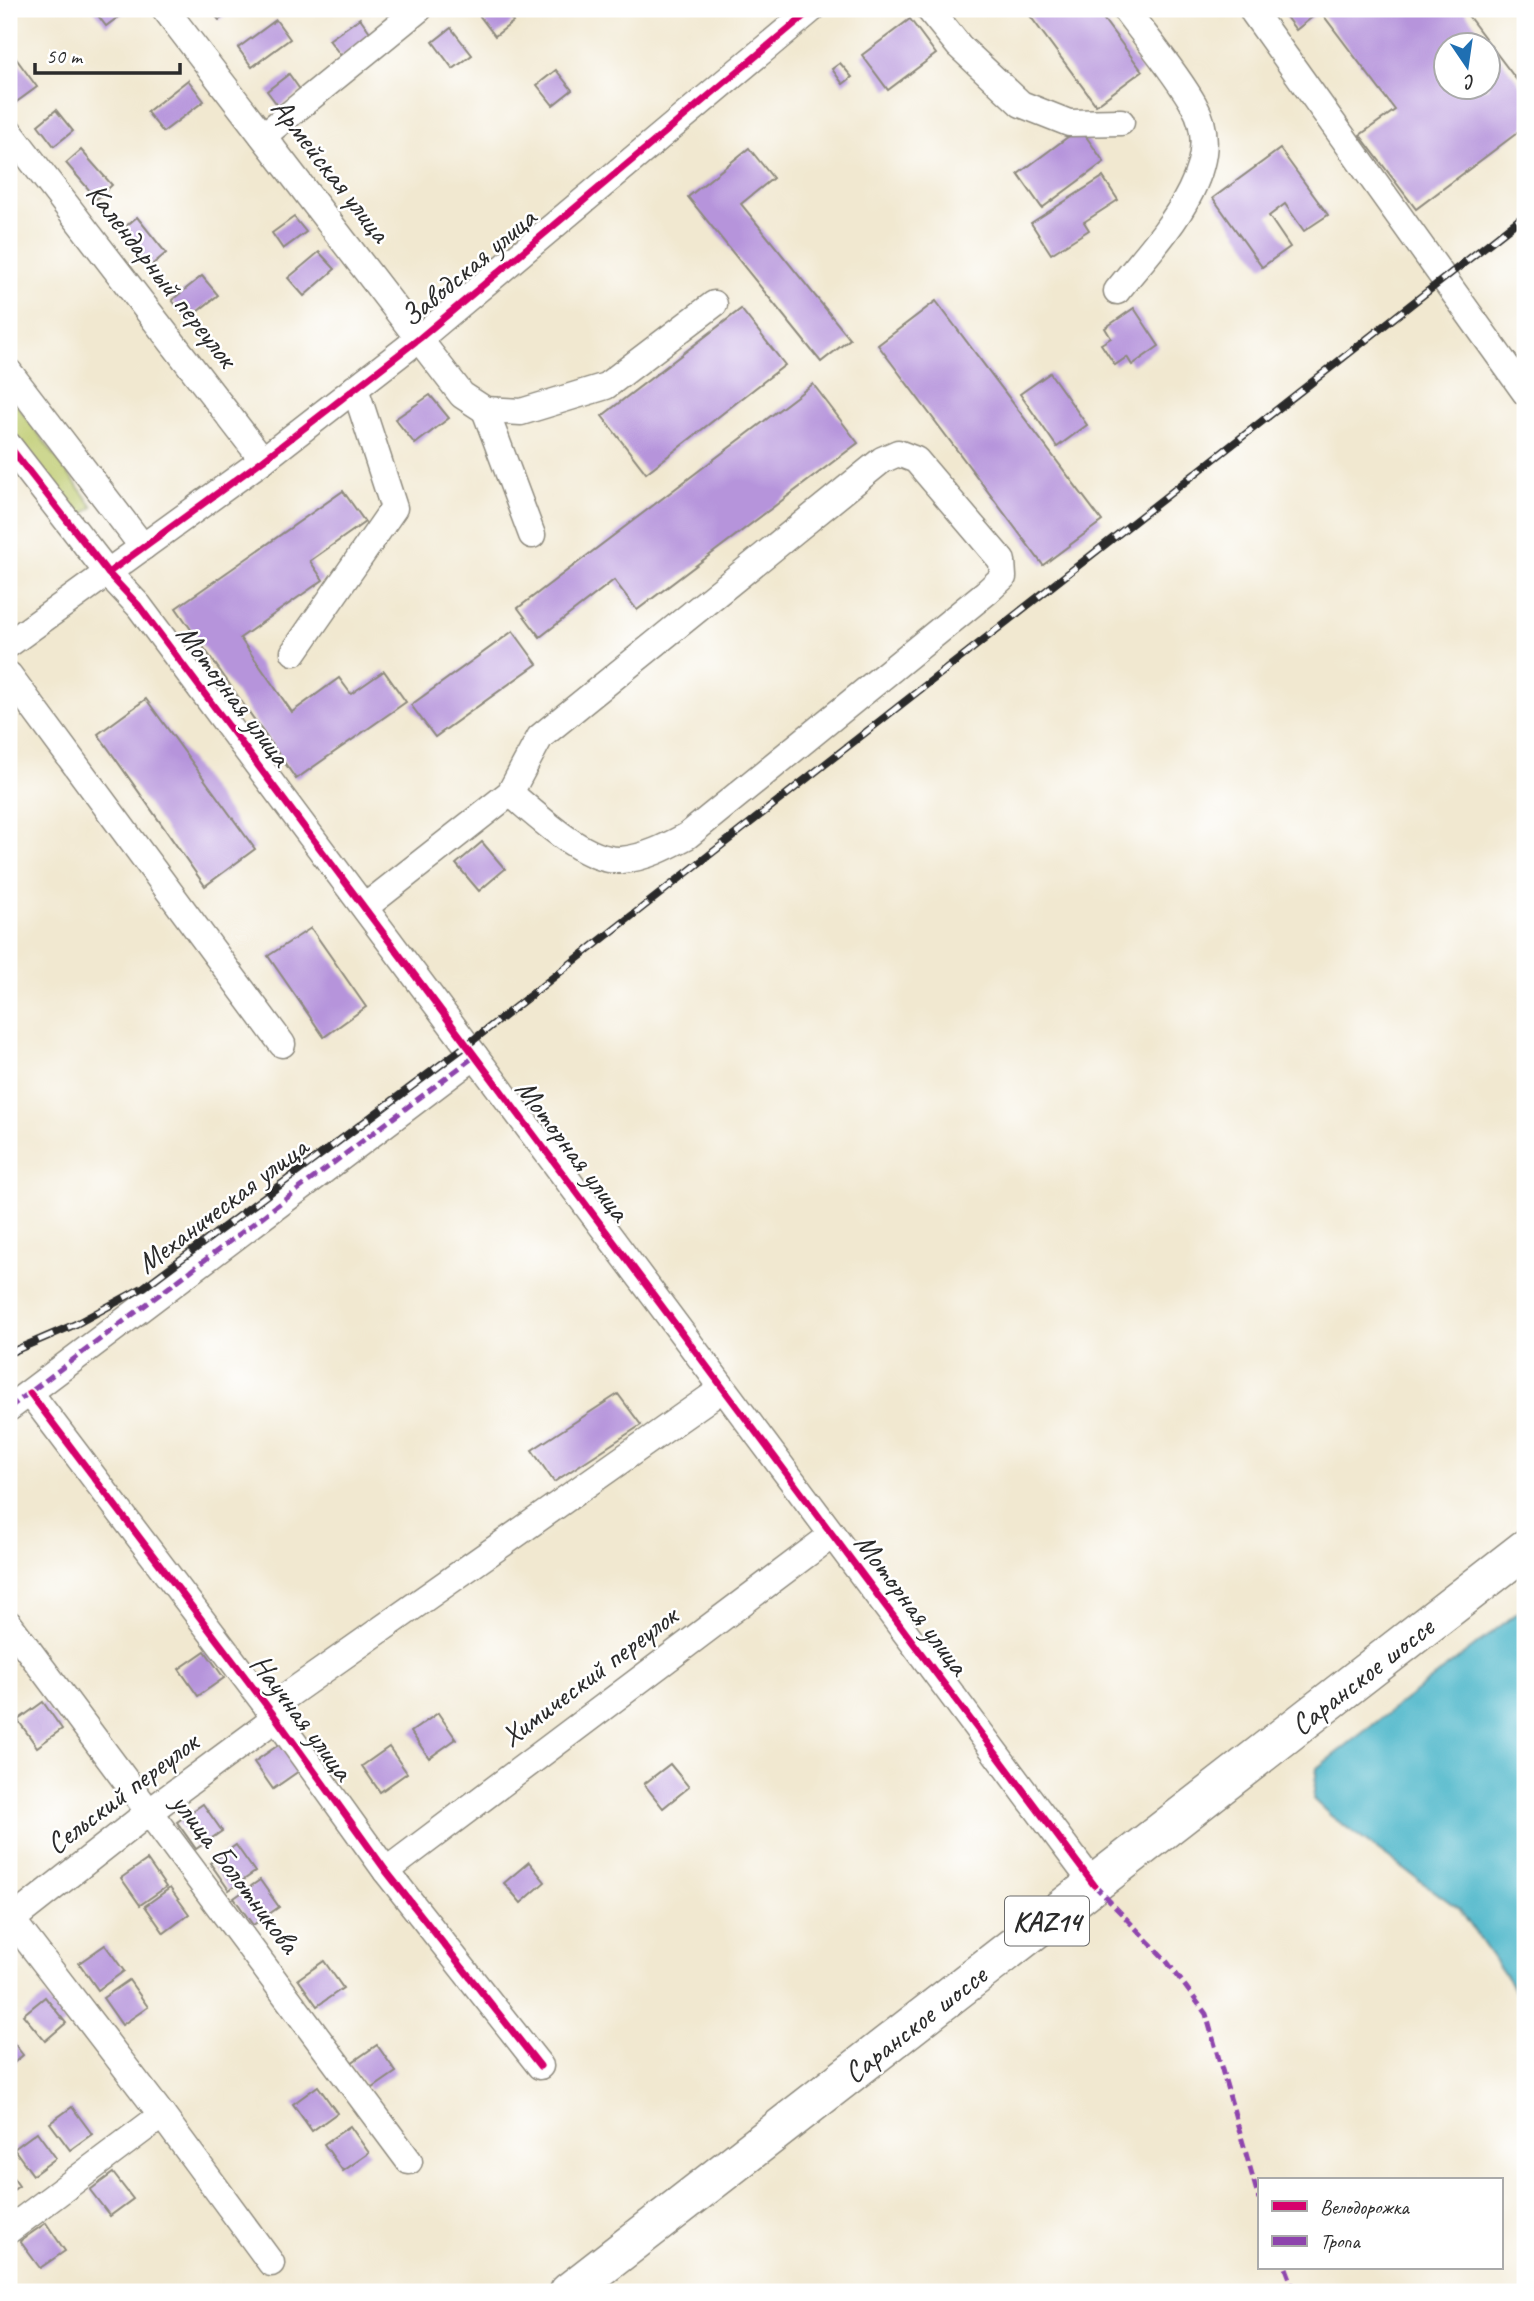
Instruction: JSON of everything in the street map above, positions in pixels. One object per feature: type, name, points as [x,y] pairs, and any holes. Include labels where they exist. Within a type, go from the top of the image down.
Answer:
[{"type":"highway","name":"Саранское шоссе","points":[[569,2292],[1525,1549]]},
{"type":"street","name":"Армейская улица","points":[[165,9],[462,395],[485,410]]},
{"type":"street","points":[[263,136],[419,9]]},
{"type":"street","name":"Заводская улица","points":[[9,644],[263,460],[420,338],[779,18],[811,9]]},
{"type":"street","points":[[929,9],[960,46],[1021,104],[1069,123],[1121,122]]},
{"type":"street","points":[[1117,290],[1186,203],[1202,163],[1204,134],[1195,106],[1125,9]]},
{"type":"street","points":[[1254,9],[1254,13],[1525,392]]},
{"type":"street","name":"Календарный переулок","points":[[9,131],[263,460]]},
{"type":"street","points":[[532,535],[485,410],[521,412],[606,386],[714,304]]},
{"type":"street","points":[[9,372],[143,547]]},
{"type":"street","points":[[294,652],[394,508],[355,388]]},
{"type":"street","name":"Моторная улица","points":[[9,446],[108,573],[139,606],[1094,1885]]},
{"type":"street","points":[[365,907],[510,793],[540,737],[882,460],[898,453],[916,460],[1002,561],[1003,577],[988,591],[687,836],[652,854],[618,860],[592,854],[560,833],[510,793]]},
{"type":"street","points":[[9,675],[282,1044]]},
{"type":"street","name":"Механическая улица","points":[[19,1400],[475,1056]]},
{"type":"street","name":"Сельский переулок","points":[[10,1919],[272,1713],[722,1389]]},
{"type":"street","name":"Научная улица","points":[[19,1400],[272,1713],[386,1871],[540,2066]]},
{"type":"street","name":"Химический переулок","points":[[386,1871],[832,1535]]},
{"type":"street","name":"улица Болотникова","points":[[9,1624],[409,2161]]},
{"type":"street","points":[[10,1919],[162,2115],[271,2263]]},
{"type":"street","points":[[9,2230],[162,2115]]},
{"type":"green space","points":[[9,394],[93,507],[78,518],[9,426]]},
{"type":"water","points":[[1525,1607],[1525,2004],[1459,1909],[1331,1816],[1313,1799],[1317,1768]]},
{"type":"building","points":[[93,9],[129,9],[106,26]]},
{"type":"building","points":[[211,9],[234,9],[219,20]]},
{"type":"building","points":[[503,9],[513,22],[495,36],[476,11]]},
{"type":"building","points":[[1025,9],[1096,9],[1142,71],[1096,105]]},
{"type":"building","points":[[1280,9],[1463,9],[1480,32],[1432,32],[1432,102],[1502,102],[1502,61],[1525,91],[1525,127],[1416,209],[1360,135],[1395,110],[1320,11],[1296,30]]},
{"type":"building","points":[[360,18],[372,35],[342,57],[329,40]]},
{"type":"building","points":[[910,19],[936,54],[888,90],[862,55]]},
{"type":"building","points":[[276,20],[290,39],[252,67],[238,48]]},
{"type":"building","points":[[451,28],[472,55],[453,69],[433,42]]},
{"type":"building","points":[[9,49],[37,87],[15,103],[9,95]]},
{"type":"building","points":[[840,63],[852,77],[843,84],[832,69]]},
{"type":"building","points":[[556,70],[572,90],[553,105],[537,85]]},
{"type":"building","points":[[289,74],[301,91],[279,107],[267,91]]},
{"type":"building","points":[[188,80],[204,101],[163,132],[147,112]]},
{"type":"building","points":[[56,110],[73,131],[54,146],[38,125]]},
{"type":"building","points":[[1080,128],[1104,162],[1042,208],[1018,174]]},
{"type":"building","points":[[749,148],[773,178],[741,204],[850,339],[821,362],[688,197]]},
{"type":"building","points":[[1280,149],[1328,215],[1304,231],[1285,204],[1269,216],[1290,247],[1262,267],[1213,198]]},
{"type":"building","points":[[81,150],[112,185],[97,199],[66,163]]},
{"type":"building","points":[[1103,177],[1118,200],[1084,222],[1089,230],[1051,254],[1031,223]]},
{"type":"building","points":[[137,217],[166,253],[148,268],[119,232]]},
{"type":"building","points":[[294,217],[306,232],[283,249],[272,233]]},
{"type":"building","points":[[319,252],[335,269],[304,296],[288,278]]},
{"type":"building","points":[[202,276],[218,295],[187,320],[172,300]]},
{"type":"building","points":[[936,301],[1102,521],[1043,565],[878,345]]},
{"type":"building","points":[[1134,308],[1159,346],[1132,365],[1127,357],[1115,365],[1101,344],[1111,338],[1105,328]]},
{"type":"building","points":[[741,309],[785,365],[646,473],[602,416]]},
{"type":"building","points":[[1050,373],[1087,425],[1057,447],[1020,394]]},
{"type":"building","points":[[813,384],[858,443],[637,610],[614,580],[540,637],[518,608]]},
{"type":"building","points":[[430,395],[449,418],[415,444],[395,419]]},
{"type":"building","points":[[343,491],[365,522],[310,561],[323,580],[240,638],[292,712],[339,678],[351,694],[384,671],[406,702],[296,779],[176,608]]},
{"type":"building","points":[[513,631],[537,664],[435,737],[411,705]]},
{"type":"building","points":[[146,699],[255,849],[205,886],[98,734]]},
{"type":"building","points":[[482,842],[505,869],[479,891],[456,864]]},
{"type":"building","points":[[311,928],[366,1007],[324,1037],[268,956]]},
{"type":"building","points":[[618,1394],[641,1425],[554,1482],[532,1450]]},
{"type":"building","points":[[205,1651],[224,1678],[198,1696],[179,1669]]},
{"type":"building","points":[[43,1702],[62,1729],[37,1747],[18,1720]]},
{"type":"building","points":[[438,1713],[456,1739],[429,1758],[411,1732]]},
{"type":"building","points":[[280,1744],[299,1771],[273,1789],[254,1762]]},
{"type":"building","points":[[389,1747],[407,1773],[380,1792],[362,1766]]},
{"type":"building","points":[[670,1764],[689,1787],[663,1808],[644,1784]]},
{"type":"building","points":[[203,1804],[222,1831],[196,1849],[177,1822]]},
{"type":"building","points":[[236,1845],[255,1872],[229,1890],[210,1863]]},
{"type":"building","points":[[147,1860],[166,1887],[140,1905],[121,1878]]},
{"type":"building","points":[[529,1862],[545,1882],[521,1903],[504,1883]]},
{"type":"building","points":[[260,1880],[279,1907],[253,1925],[234,1898]]},
{"type":"building","points":[[170,1888],[189,1914],[164,1933],[145,1906]]},
{"type":"building","points":[[105,1945],[124,1971],[98,1990],[79,1963]]},
{"type":"building","points":[[324,1961],[343,1988],[317,2006],[298,1979]]},
{"type":"building","points":[[129,1980],[148,2007],[122,2025],[103,1998]]},
{"type":"building","points":[[45,1997],[66,2023],[45,2041],[23,2015]]},
{"type":"building","points":[[9,2037],[23,2055],[9,2067]]},
{"type":"building","points":[[377,2045],[396,2072],[370,2090],[351,2063]]},
{"type":"building","points":[[318,2086],[337,2113],[312,2131],[293,2104]]},
{"type":"building","points":[[72,2107],[92,2134],[70,2150],[50,2123]]},
{"type":"building","points":[[350,2126],[369,2153],[343,2171],[324,2144]]},
{"type":"building","points":[[37,2132],[56,2158],[33,2175],[14,2149]]},
{"type":"building","points":[[9,2172],[19,2186],[9,2193]]},
{"type":"building","points":[[113,2173],[133,2199],[110,2216],[90,2190]]},
{"type":"building","points":[[46,2223],[65,2251],[40,2268],[20,2241]]},
{"type":"railway","points":[[9,1353],[76,1324],[144,1287],[467,1045],[1525,215]]},
{"type":"marked path","points":[[9,1408],[475,1056]]},
{"type":"marked path","points":[[1094,1885],[1165,1959],[1206,2014],[1258,2196]]},
{"type":"marked path","points":[[1287,2270],[1295,2292]]},
{"type":"cycle path","points":[[108,573],[263,460],[420,338],[812,9]]},
{"type":"cycle path","points":[[9,446],[108,573],[139,606],[1094,1885]]},
{"type":"cycle path","points":[[30,1393],[276,1718],[386,1871],[540,2066]]}]
